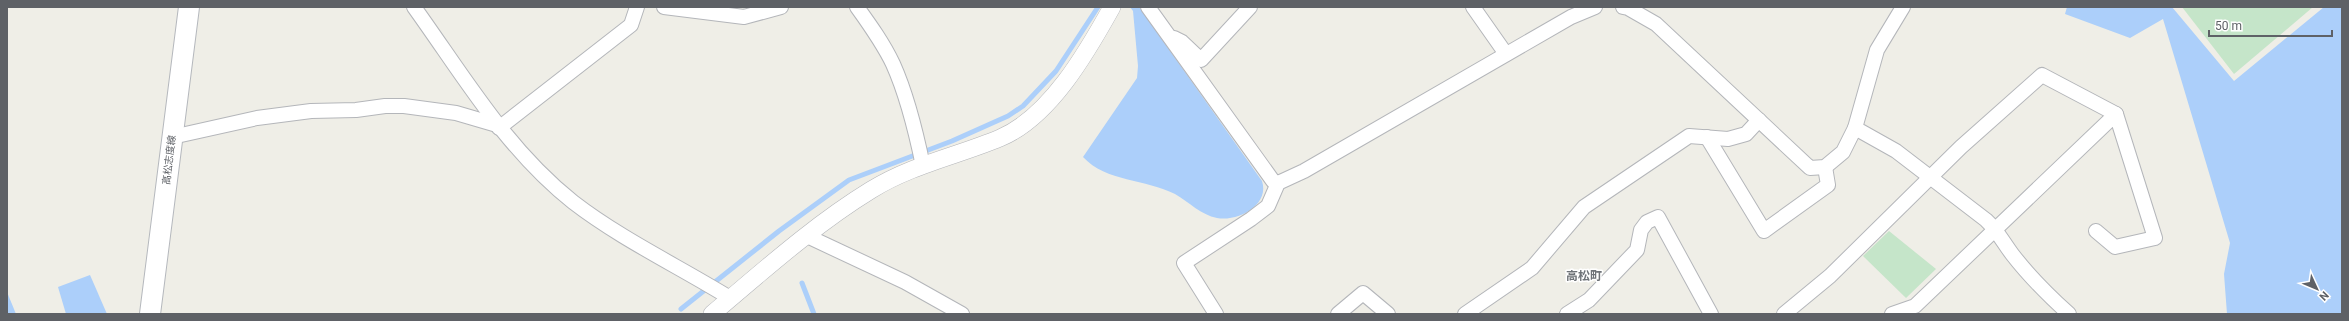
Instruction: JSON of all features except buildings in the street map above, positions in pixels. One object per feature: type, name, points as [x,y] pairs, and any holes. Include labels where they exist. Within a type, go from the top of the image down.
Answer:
[{"type":"main road","name":"高松志度線","points":[[150,314],[189,7]]},
{"type":"street","points":[[414,7],[498,127],[555,187],[610,228],[730,298]]},
{"type":"street","points":[[498,127],[630,25],[637,7]]},
{"type":"street","points":[[664,7],[744,17],[781,7]]},
{"type":"street","points":[[857,7],[876,33],[893,64],[914,127],[923,166]]},
{"type":"street","points":[[712,314],[807,236],[872,189],[923,166],[1001,138],[1037,113],[1069,76],[1112,7]]},
{"type":"street","points":[[1148,7],[1268,176],[1273,181],[1278,183]]},
{"type":"street","points":[[1168,36],[1182,42],[1201,60],[1250,7]]},
{"type":"street","points":[[1473,7],[1506,54]]},
{"type":"street","points":[[1216,314],[1184,263],[1251,219],[1268,206],[1278,183],[1310,167],[1571,17],[1594,7]]},
{"type":"street","points":[[1623,7],[1656,24],[1810,168],[1826,167],[1843,152],[1855,128],[1876,50],[1902,7]]},
{"type":"street","points":[[1784,314],[1830,276],[1931,177],[2042,75],[2116,114],[2155,238],[2116,247],[2096,231]]},
{"type":"street","points":[[172,137],[257,118],[311,111],[356,110],[385,106],[404,106],[456,113],[498,127]]},
{"type":"street","points":[[1892,314],[1915,306],[2116,114]]},
{"type":"street","points":[[1465,314],[1532,268],[1584,207],[1689,136],[1728,139],[1746,134],[1759,120]]},
{"type":"street","points":[[1855,128],[1896,151],[1995,228],[2012,254],[2041,288],[2069,314]]},
{"type":"street","points":[[1707,137],[1764,231],[1828,185],[1826,167]]},
{"type":"street","points":[[1567,314],[1589,300],[1637,250],[1641,230],[1647,222],[1658,217],[1711,314]]},
{"type":"street","points":[[807,236],[905,282],[962,314]]},
{"type":"street","points":[[1338,314],[1363,293],[1388,314]]},
{"type":"green space","points":[[2182,7],[2313,7],[2234,74]]},
{"type":"green space","points":[[1889,231],[1936,269],[1906,298],[1863,256]]},
{"type":"water","points":[[1130,7],[1139,7],[1262,181],[1263,190],[1257,204],[1243,214],[1225,219],[1211,216],[1200,211],[1175,194],[1152,185],[1115,176],[1092,165],[1083,157],[1137,78],[1138,66],[1133,11]]},
{"type":"water","points":[[2067,7],[2172,7],[2234,81],[2324,7],[2342,7],[2342,314],[2227,314],[2224,274],[2230,243],[2163,19],[2130,38],[2065,14]]},
{"type":"water","points":[[90,275],[107,314],[66,314],[58,287]]},
{"type":"water","points":[[7,292],[16,314],[7,314]]},
{"type":"waterway","points":[[681,309],[779,231],[849,180],[952,141],[1008,116],[1023,106],[1056,71],[1098,7]]},
{"type":"waterway","points":[[802,283],[814,314]]},
{"type":"district","name":"高松町","points":[[1584,276]]}]
